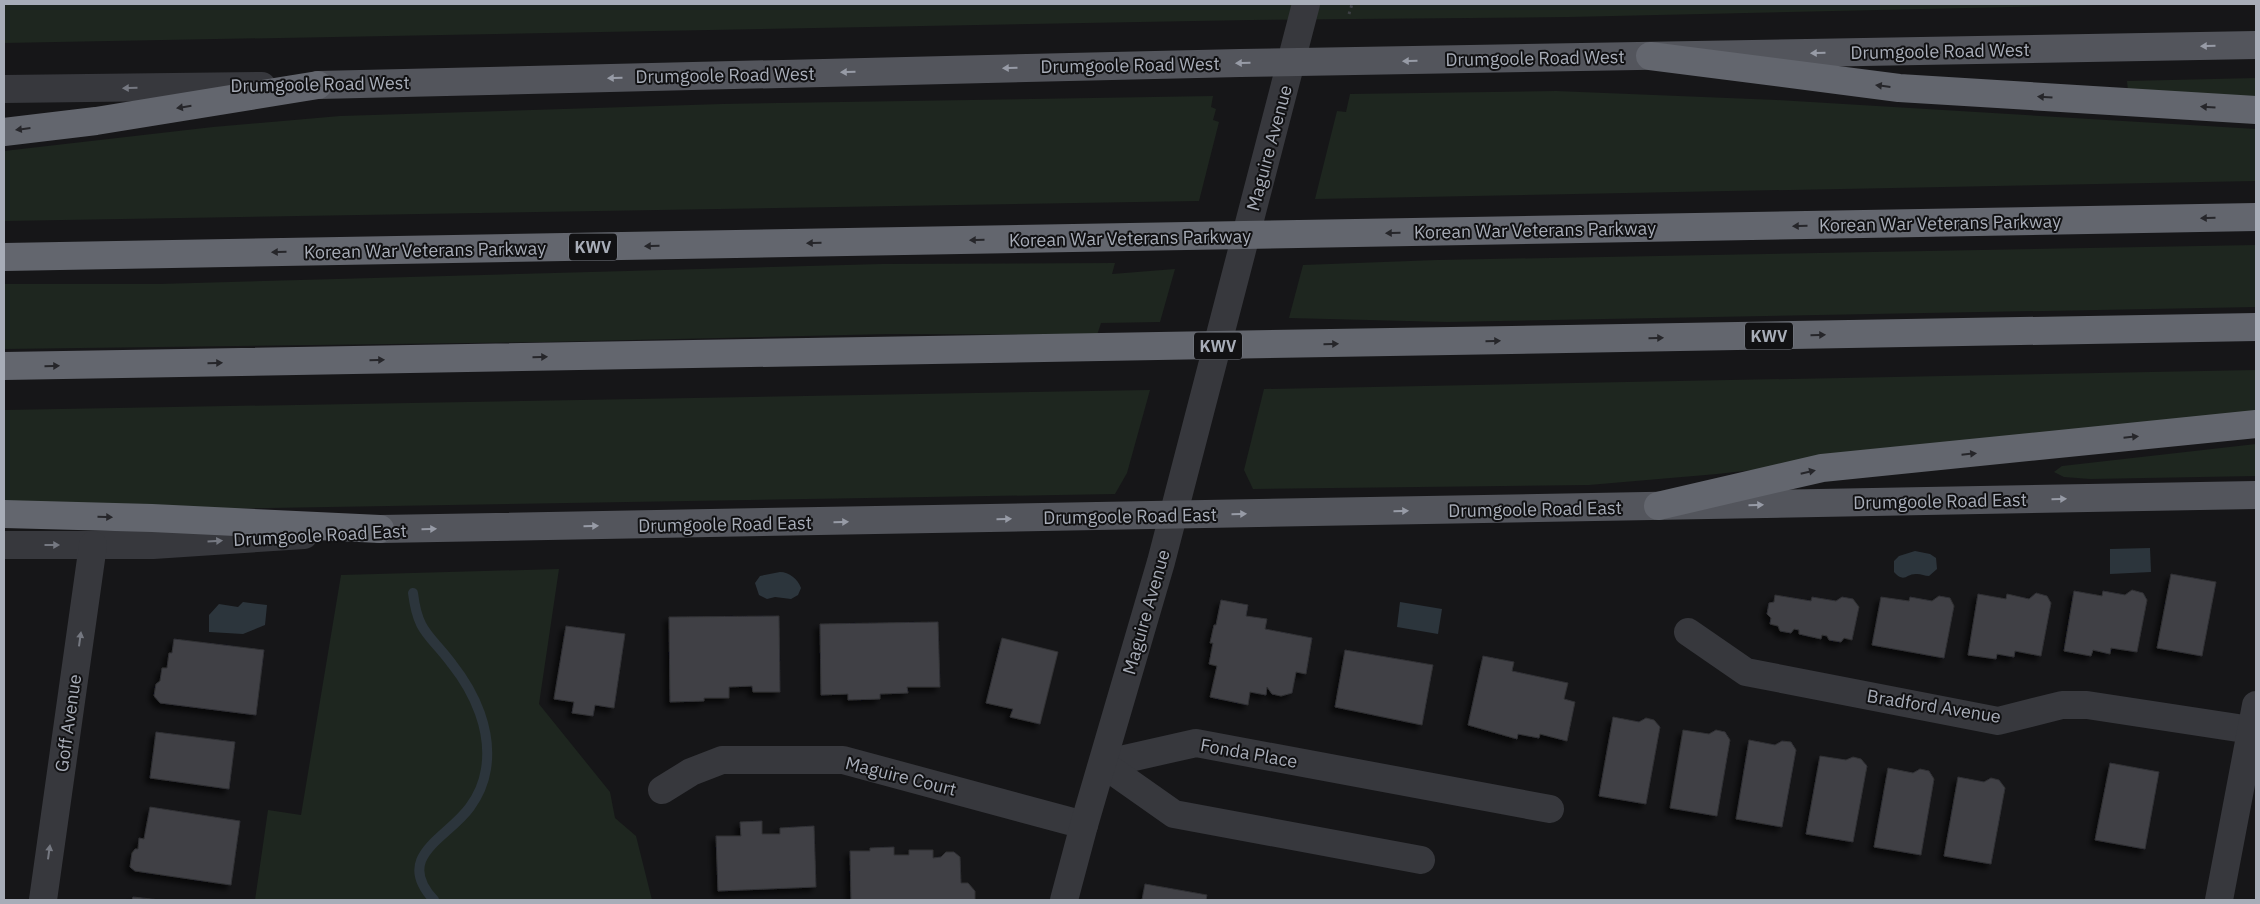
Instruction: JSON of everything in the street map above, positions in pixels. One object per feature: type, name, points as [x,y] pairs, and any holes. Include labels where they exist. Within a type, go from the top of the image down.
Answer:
[{"type":"highway","points":[[1650,56],[1899,88],[2256,110]]},
{"type":"highway","points":[[4,132],[96,121],[318,85]]},
{"type":"highway","name":"Korean War Veterans Parkway","points":[[4,257],[2256,217]]},
{"type":"highway","name":"KWV","points":[[4,366],[2256,327]]},
{"type":"highway","points":[[1658,506],[1822,468],[2256,424]]},
{"type":"highway","points":[[4,514],[152,518],[380,529]]},
{"type":"main road","name":"Drumgoole Road West","points":[[318,85],[1292,63],[2256,45]]},
{"type":"main road","name":"Drumgoole Road East","points":[[380,529],[2256,495]]},
{"type":"street","name":"Maguire Avenue","points":[[1064,900],[1161,562],[1306,4]]},
{"type":"street","name":"Drumgoole Road West","points":[[4,89],[318,85]]},
{"type":"street","name":"Drumgoole Road East","points":[[4,545],[153,545],[380,529]]},
{"type":"street","name":"Goff Avenue","points":[[43,900],[93,545]]},
{"type":"street","name":"Bradford Avenue","points":[[1688,632],[1746,672],[1998,721],[2062,705],[2087,705],[2254,717]]},
{"type":"street","points":[[2219,900],[2254,717]]},
{"type":"street","name":"Fonda Place","points":[[1103,764],[1196,742],[1550,809]]},
{"type":"street","name":"Maguire Court","points":[[662,790],[691,772],[722,760],[843,760],[1084,825]]},
{"type":"street","points":[[1103,764],[1174,814],[1421,860]]},
{"type":"path","points":[[1349,14],[1352,4]]},
{"type":"shaded area","points":[[4,4],[2144,4],[1569,17],[1251,20],[4,43]]},
{"type":"shaded area","points":[[2256,78],[2256,99],[2128,91],[2127,81]]},
{"type":"shaded area","points":[[1556,91],[1777,100],[2256,129],[2256,181],[1315,199],[1337,111],[1346,112],[1350,94]]},
{"type":"shaded area","points":[[1213,96],[1211,107],[1216,109],[1213,120],[1219,122],[1199,201],[4,221],[4,151],[213,127],[340,116],[722,104]]},
{"type":"shaded area","points":[[2256,245],[2256,307],[1447,322],[1289,318],[1303,265],[1437,260]]},
{"type":"shaded area","points":[[1115,263],[1112,274],[1175,269],[1160,322],[1101,323],[1097,335],[888,334],[545,342],[4,349],[4,284],[159,284],[882,264]]},
{"type":"shaded area","points":[[2256,370],[2256,414],[1717,474],[1589,485],[1253,489],[1244,470],[1264,389]]},
{"type":"shaded area","points":[[1150,390],[1127,473],[1115,494],[145,510],[4,506],[4,410]]},
{"type":"shaded area","points":[[2256,444],[2256,476],[2090,479],[2064,477],[2054,472],[2062,466]]},
{"type":"shaded area","points":[[2150,548],[2151,572],[2110,574],[2110,549]]},
{"type":"shaded area","points":[[1915,551],[1930,554],[1936,558],[1937,569],[1929,576],[1913,574],[1903,578],[1894,572],[1894,561],[1899,556]]},
{"type":"shaded area","points":[[559,569],[539,704],[610,792],[615,818],[636,836],[652,900],[255,900],[268,810],[301,815],[341,575]]},
{"type":"shaded area","points":[[780,572],[790,575],[798,582],[801,588],[798,595],[791,599],[775,597],[767,599],[759,595],[755,583],[760,576]]},
{"type":"shaded area","points":[[243,602],[267,605],[265,625],[243,634],[209,632],[209,615],[219,604],[238,607]]},
{"type":"shaded area","points":[[1400,602],[1442,609],[1438,634],[1397,627]]},
{"type":"building","points":[[2171,574],[2216,582],[2202,656],[2157,648]]},
{"type":"building","points":[[2132,590],[2143,593],[2147,600],[2137,652],[2111,648],[2110,654],[2093,650],[2091,656],[2064,651],[2074,591],[2102,596],[2103,591],[2125,595]]},
{"type":"building","points":[[2036,593],[2047,596],[2051,603],[2041,656],[2015,651],[2014,657],[1997,654],[1996,659],[1968,655],[1978,594],[2006,599],[2007,594],[2029,599]]},
{"type":"building","points":[[1775,595],[1811,601],[1812,597],[1836,601],[1842,597],[1853,599],[1859,607],[1852,640],[1844,638],[1841,642],[1829,640],[1827,636],[1822,635],[1821,639],[1799,634],[1799,630],[1794,629],[1791,633],[1780,631],[1778,626],[1770,624],[1771,618],[1767,614],[1769,603],[1774,602]]},
{"type":"building","points":[[1939,596],[1950,598],[1954,606],[1944,658],[1872,645],[1881,597],[1909,601],[1910,597],[1932,601]]},
{"type":"building","points":[[1221,600],[1248,605],[1246,616],[1267,619],[1265,629],[1312,638],[1306,674],[1296,672],[1292,693],[1281,696],[1272,694],[1267,687],[1266,695],[1250,692],[1248,705],[1210,697],[1217,666],[1209,664],[1213,643],[1210,643]]},
{"type":"building","points":[[779,616],[780,692],[753,692],[752,686],[729,687],[729,698],[704,698],[704,701],[670,702],[669,617]]},
{"type":"building","points":[[938,622],[940,687],[907,687],[908,693],[880,694],[880,699],[848,700],[848,694],[821,695],[820,624]]},
{"type":"building","points":[[566,626],[625,634],[614,708],[595,705],[593,716],[572,713],[574,702],[554,699]]},
{"type":"building","points":[[1002,638],[1058,652],[1040,724],[1010,717],[1013,709],[986,703]]},
{"type":"building","points":[[174,639],[264,650],[256,715],[160,703],[154,696],[156,684],[160,681],[162,668],[167,668],[169,653],[172,653]]},
{"type":"building","points":[[1345,650],[1433,665],[1422,725],[1335,707]]},
{"type":"building","points":[[1483,656],[1514,662],[1512,671],[1568,683],[1564,699],[1575,702],[1567,741],[1540,734],[1539,738],[1518,734],[1517,739],[1468,725]]},
{"type":"building","points":[[1613,717],[1639,722],[1646,718],[1654,720],[1660,727],[1646,804],[1599,796]]},
{"type":"building","points":[[1683,730],[1709,734],[1716,730],[1725,732],[1730,740],[1717,816],[1670,808]]},
{"type":"building","points":[[156,732],[235,742],[229,789],[150,778]]},
{"type":"building","points":[[1749,740],[1775,745],[1782,741],[1791,742],[1796,750],[1782,827],[1736,819]]},
{"type":"building","points":[[1820,756],[1846,760],[1853,757],[1861,759],[1867,766],[1853,842],[1806,834]]},
{"type":"building","points":[[2110,763],[2159,772],[2145,849],[2095,840]]},
{"type":"building","points":[[1888,768],[1913,773],[1920,769],[1929,771],[1934,779],[1921,855],[1874,847]]},
{"type":"building","points":[[1958,777],[1984,782],[1991,778],[1999,780],[2005,788],[1991,864],[1944,856]]},
{"type":"building","points":[[150,807],[240,821],[231,885],[135,871],[130,867],[132,853],[135,849],[138,849],[139,838],[144,839]]},
{"type":"building","points":[[762,821],[762,834],[780,834],[780,828],[814,826],[816,887],[718,891],[716,836],[741,836],[740,822]]},
{"type":"building","points":[[894,847],[894,855],[909,855],[909,850],[933,850],[933,858],[941,857],[946,852],[954,852],[960,857],[961,883],[968,883],[975,891],[975,900],[851,900],[850,851],[870,851],[870,848]]},
{"type":"building","points":[[1145,884],[1207,895],[1206,900],[1142,900]]},
{"type":"building","points":[[133,897],[160,900],[132,900]]},
{"type":"waterway","points":[[413,593],[415,607],[422,626],[460,675],[480,713],[484,727],[487,755],[486,769],[476,798],[460,818],[428,849],[422,859],[419,871],[423,885],[434,900]]}]
